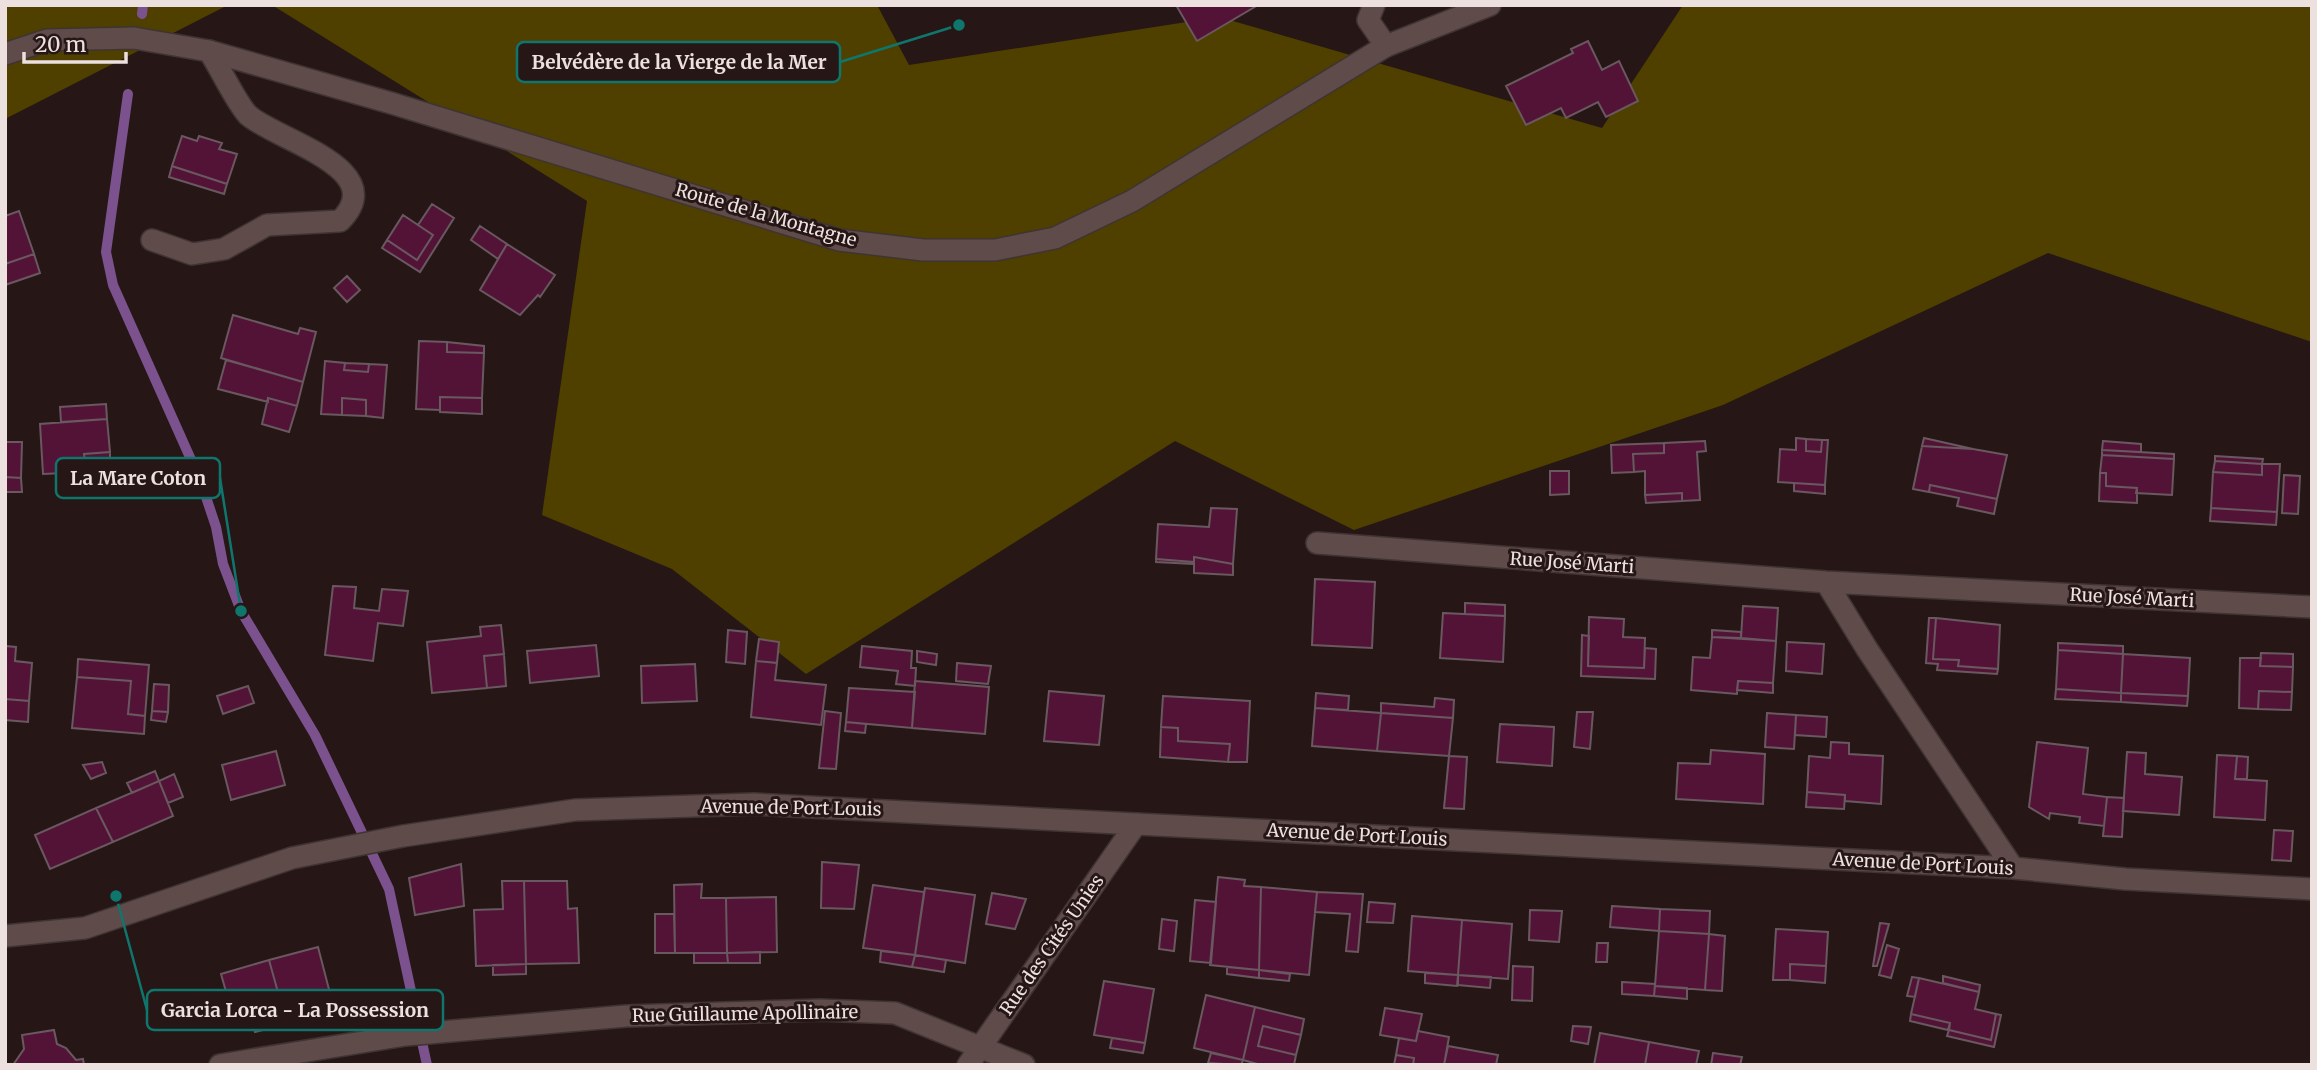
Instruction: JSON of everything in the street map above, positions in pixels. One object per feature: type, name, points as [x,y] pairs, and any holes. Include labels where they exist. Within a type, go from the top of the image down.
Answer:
[{"type":"street","points":[[1374,5],[1368,20],[1386,46]]},
{"type":"street","name":"Route de la Montagne","points":[[5,54],[47,40],[134,38],[209,51],[391,103],[839,240],[954,251],[995,250],[1055,239],[1132,201],[1386,46],[1490,5]]},
{"type":"street","points":[[152,240],[192,254],[223,248],[267,225],[340,221],[349,212],[354,198],[350,180],[327,159],[248,115],[209,51]]},
{"type":"street","name":"Rue José Marti","points":[[1317,543],[1826,582],[2312,607]]},
{"type":"street","points":[[1826,582],[1867,649],[2013,868]]},
{"type":"street","name":"Avenue de Port Louis","points":[[5,936],[85,928],[292,858],[403,836],[575,810],[754,804],[2013,868],[2125,880],[2312,889]]},
{"type":"street","name":"Rue des Cités Unies","points":[[968,1065],[1136,824]]},
{"type":"street","name":"Rue Guillaume Apollinaire","points":[[220,1065],[406,1035],[626,1016],[820,1010],[895,1013],[1024,1065]]},
{"type":"shaded area","points":[[5,5],[228,5],[5,119]]},
{"type":"shaded area","points":[[272,5],[877,5],[909,65],[1219,17],[1602,128],[1683,5],[2312,5],[2312,342],[2048,253],[1723,405],[1354,530],[1175,441],[806,674],[672,569],[542,515],[587,201]]},
{"type":"building","points":[[1176,5],[1258,5],[1197,41]]},
{"type":"building","points":[[1588,41],[1602,70],[1619,61],[1638,101],[1606,117],[1598,102],[1566,118],[1561,108],[1526,125],[1506,86],[1573,53],[1571,49]]},
{"type":"building","points":[[182,136],[197,141],[199,136],[222,143],[219,149],[237,154],[227,184],[172,166]]},
{"type":"building","points":[[172,166],[227,184],[224,194],[169,177]]},
{"type":"building","points":[[432,204],[454,218],[420,272],[382,248],[387,240],[417,260],[433,235],[418,225]]},
{"type":"building","points":[[19,211],[34,254],[5,264],[5,216]]},
{"type":"building","points":[[403,215],[433,235],[417,260],[387,240]]},
{"type":"building","points":[[480,226],[507,244],[498,259],[471,240]]},
{"type":"building","points":[[507,244],[555,275],[540,297],[538,295],[520,315],[480,290]]},
{"type":"building","points":[[34,254],[40,273],[5,285],[5,264]]},
{"type":"building","points":[[347,276],[360,290],[347,302],[334,288]]},
{"type":"building","points":[[233,315],[298,334],[300,328],[316,332],[303,382],[221,358]]},
{"type":"building","points":[[419,341],[447,342],[447,352],[484,353],[482,398],[440,397],[440,410],[416,409]]},
{"type":"building","points":[[447,342],[484,346],[484,353],[447,352]]},
{"type":"building","points":[[226,360],[303,382],[297,406],[268,398],[268,402],[218,389]]},
{"type":"building","points":[[325,361],[345,363],[344,370],[368,372],[369,364],[387,365],[383,418],[366,416],[366,400],[342,398],[342,415],[321,414]]},
{"type":"building","points":[[345,363],[369,364],[368,372],[344,370]]},
{"type":"building","points":[[440,397],[482,398],[482,414],[440,412]]},
{"type":"building","points":[[268,398],[297,406],[289,432],[262,424]]},
{"type":"building","points":[[342,398],[366,400],[366,416],[342,415]]},
{"type":"building","points":[[106,404],[107,419],[61,422],[60,407]]},
{"type":"building","points":[[107,419],[110,452],[84,454],[86,472],[43,474],[40,424]]},
{"type":"building","points":[[1796,438],[1806,439],[1806,451],[1821,452],[1822,440],[1828,440],[1825,485],[1778,482],[1780,449],[1796,450]]},
{"type":"building","points":[[1924,438],[1973,449],[1922,446]]},
{"type":"building","points":[[1806,439],[1822,440],[1821,452],[1806,451]]},
{"type":"building","points":[[1705,441],[1706,451],[1697,452],[1700,500],[1682,501],[1682,493],[1645,495],[1645,471],[1634,472],[1633,454],[1664,453],[1664,443]]},
{"type":"building","points":[[2103,441],[2141,444],[2141,452],[2102,450]]},
{"type":"building","points":[[5,442],[22,442],[21,478],[5,477]]},
{"type":"building","points":[[1664,443],[1664,453],[1633,454],[1634,472],[1612,473],[1611,445]]},
{"type":"building","points":[[1922,446],[1973,449],[2007,455],[1997,499],[1930,485],[1929,492],[1913,489]]},
{"type":"building","points":[[2102,450],[2174,454],[2174,459],[2102,455]]},
{"type":"building","points":[[110,452],[110,470],[86,472],[84,454]]},
{"type":"building","points":[[2102,455],[2174,459],[2172,495],[2136,493],[2137,488],[2106,486],[2106,473],[2100,473]]},
{"type":"building","points":[[2215,456],[2263,459],[2262,464],[2215,461]]},
{"type":"building","points":[[2215,461],[2262,464],[2262,475],[2213,472]]},
{"type":"building","points":[[2262,464],[2280,464],[2277,512],[2211,508],[2213,472],[2262,475]]},
{"type":"building","points":[[1550,471],[1569,471],[1569,494],[1550,495]]},
{"type":"building","points":[[2100,473],[2106,473],[2106,486],[2137,488],[2137,503],[2099,501]]},
{"type":"building","points":[[2284,475],[2300,476],[2298,514],[2282,513]]},
{"type":"building","points":[[5,477],[21,478],[22,492],[5,492]]},
{"type":"building","points":[[1794,483],[1825,485],[1825,494],[1794,491]]},
{"type":"building","points":[[1930,485],[1997,499],[1994,514],[1957,506],[1959,498],[1929,492]]},
{"type":"building","points":[[1682,493],[1682,501],[1646,503],[1645,495]]},
{"type":"building","points":[[1211,508],[1237,509],[1233,564],[1194,557],[1194,562],[1156,559],[1158,524],[1209,527]]},
{"type":"building","points":[[2211,508],[2277,512],[2276,525],[2210,521]]},
{"type":"building","points":[[1194,557],[1233,564],[1233,575],[1194,573],[1194,564],[1156,562],[1156,559],[1194,562]]},
{"type":"building","points":[[1315,579],[1375,582],[1372,648],[1312,645]]},
{"type":"building","points":[[333,586],[356,587],[354,608],[379,611],[382,589],[408,591],[403,626],[378,623],[373,661],[325,655]]},
{"type":"building","points":[[1465,603],[1505,605],[1505,616],[1465,614]]},
{"type":"building","points":[[1743,606],[1778,608],[1776,641],[1741,638]]},
{"type":"building","points":[[1443,613],[1505,616],[1503,662],[1440,658]]},
{"type":"building","points":[[1589,617],[1624,619],[1623,637],[1645,638],[1644,668],[1588,666]]},
{"type":"building","points":[[1929,618],[1936,618],[1933,659],[1959,660],[1958,666],[1998,669],[1997,674],[1937,670],[1938,664],[1926,663]]},
{"type":"building","points":[[1936,618],[2000,625],[1998,669],[1958,666],[1959,660],[1933,659]]},
{"type":"building","points":[[501,625],[504,654],[484,656],[487,688],[432,693],[427,642],[481,636],[480,627]]},
{"type":"building","points":[[728,630],[747,632],[745,664],[726,662]]},
{"type":"building","points":[[1712,630],[1741,632],[1741,638],[1712,637]]},
{"type":"building","points":[[1582,635],[1589,636],[1588,666],[1644,668],[1645,648],[1656,649],[1655,679],[1581,676]]},
{"type":"building","points":[[1712,637],[1776,641],[1773,683],[1738,681],[1737,694],[1691,690],[1693,657],[1710,658]]},
{"type":"building","points":[[759,639],[779,642],[777,663],[756,661]]},
{"type":"building","points":[[1787,642],[1824,644],[1822,674],[1786,671]]},
{"type":"building","points":[[2058,643],[2123,646],[2123,654],[2058,650]]},
{"type":"building","points":[[596,645],[599,676],[530,683],[527,651]]},
{"type":"building","points":[[5,646],[16,647],[15,661],[32,663],[29,701],[5,699]]},
{"type":"building","points":[[862,646],[912,651],[911,668],[916,668],[915,686],[896,684],[898,671],[860,667]]},
{"type":"building","points":[[2058,650],[2123,654],[2121,693],[2056,689]]},
{"type":"building","points":[[917,651],[937,654],[936,665],[917,662]]},
{"type":"building","points":[[2261,653],[2293,654],[2293,667],[2260,666]]},
{"type":"building","points":[[504,654],[506,686],[487,688],[484,656]]},
{"type":"building","points":[[2123,654],[2190,658],[2188,696],[2121,693]]},
{"type":"building","points":[[2240,658],[2261,658],[2260,666],[2293,667],[2292,692],[2259,691],[2258,709],[2239,708]]},
{"type":"building","points":[[78,659],[149,665],[145,716],[128,714],[131,681],[77,677]]},
{"type":"building","points":[[756,661],[777,663],[775,680],[826,685],[821,725],[751,717]]},
{"type":"building","points":[[957,663],[991,666],[988,684],[956,681]]},
{"type":"building","points":[[695,664],[697,701],[642,703],[641,666]]},
{"type":"building","points":[[77,677],[131,681],[128,714],[145,716],[144,734],[72,728]]},
{"type":"building","points":[[915,681],[989,687],[985,734],[912,728]]},
{"type":"building","points":[[1738,681],[1773,683],[1773,693],[1737,690]]},
{"type":"building","points":[[154,684],[169,685],[168,712],[152,711]]},
{"type":"building","points":[[248,686],[254,703],[223,714],[217,696]]},
{"type":"building","points":[[849,688],[915,692],[912,728],[846,722]]},
{"type":"building","points":[[2056,689],[2121,693],[2121,702],[2055,699]]},
{"type":"building","points":[[1049,691],[1104,696],[1099,745],[1044,741]]},
{"type":"building","points":[[2259,691],[2292,692],[2291,710],[2258,709]]},
{"type":"building","points":[[1316,693],[1349,696],[1348,710],[1315,708]]},
{"type":"building","points":[[2121,693],[2188,696],[2187,706],[2121,702]]},
{"type":"building","points":[[1163,696],[1250,701],[1247,762],[1228,762],[1230,744],[1178,741],[1178,728],[1161,727]]},
{"type":"building","points":[[1435,698],[1454,700],[1453,718],[1381,713],[1381,703],[1434,707]]},
{"type":"building","points":[[5,699],[29,701],[28,722],[5,720]]},
{"type":"building","points":[[1315,708],[1381,713],[1377,751],[1312,746]]},
{"type":"building","points":[[152,711],[168,712],[166,722],[151,720]]},
{"type":"building","points":[[825,711],[841,713],[836,769],[819,768]]},
{"type":"building","points":[[1577,712],[1593,712],[1590,749],[1574,747]]},
{"type":"building","points":[[1381,713],[1453,718],[1449,756],[1377,751]]},
{"type":"building","points":[[1767,713],[1796,715],[1794,749],[1765,747]]},
{"type":"building","points":[[1796,715],[1827,717],[1826,737],[1795,735]]},
{"type":"building","points":[[846,722],[866,724],[865,733],[845,731]]},
{"type":"building","points":[[1500,724],[1554,727],[1552,766],[1497,762]]},
{"type":"building","points":[[1161,727],[1178,728],[1178,741],[1230,744],[1228,762],[1160,757]]},
{"type":"building","points":[[1831,742],[1849,743],[1849,754],[1883,756],[1881,804],[1845,801],[1845,795],[1807,792],[1809,756],[1830,758]]},
{"type":"building","points":[[2037,742],[2088,748],[2083,794],[2107,797],[2104,826],[2079,823],[2080,817],[2050,813],[2049,819],[2029,807]]},
{"type":"building","points":[[1711,750],[1765,754],[1763,804],[1676,799],[1678,763],[1710,764]]},
{"type":"building","points":[[276,751],[285,785],[231,800],[222,765]]},
{"type":"building","points":[[2127,752],[2146,753],[2145,774],[2182,777],[2179,815],[2123,811]]},
{"type":"building","points":[[2217,755],[2237,756],[2235,779],[2267,781],[2265,820],[2214,817]]},
{"type":"building","points":[[1449,756],[1467,757],[1464,809],[1444,808]]},
{"type":"building","points":[[2237,756],[2248,757],[2247,779],[2235,779]]},
{"type":"building","points":[[102,762],[106,773],[91,779],[83,765]]},
{"type":"building","points":[[155,771],[159,781],[132,793],[127,783]]},
{"type":"building","points":[[174,774],[183,797],[168,803],[159,781]]},
{"type":"building","points":[[159,781],[173,816],[113,842],[96,808]]},
{"type":"building","points":[[1807,792],[1845,795],[1844,809],[1806,807]]},
{"type":"building","points":[[2107,797],[2124,798],[2122,837],[2103,836]]},
{"type":"building","points":[[96,808],[113,842],[50,869],[35,835]]},
{"type":"building","points":[[2274,830],[2293,831],[2291,861],[2272,860]]},
{"type":"building","points":[[822,862],[859,865],[854,909],[821,908]]},
{"type":"building","points":[[461,864],[464,906],[415,915],[409,878]]},
{"type":"building","points":[[1218,877],[1245,880],[1244,886],[1261,887],[1259,970],[1210,965]]},
{"type":"building","points":[[502,881],[524,881],[526,964],[476,966],[474,910],[503,909]]},
{"type":"building","points":[[524,881],[567,881],[568,909],[577,908],[579,963],[526,964]]},
{"type":"building","points":[[702,884],[701,898],[726,898],[727,953],[675,953],[674,885]]},
{"type":"building","points":[[873,885],[924,892],[915,955],[863,948]]},
{"type":"building","points":[[1261,887],[1317,892],[1309,975],[1259,970]]},
{"type":"building","points":[[925,888],[975,895],[965,963],[915,955]]},
{"type":"building","points":[[1317,892],[1363,894],[1358,952],[1346,951],[1350,914],[1315,912]]},
{"type":"building","points":[[992,893],[1026,899],[1015,929],[986,924]]},
{"type":"building","points":[[776,897],[777,952],[727,953],[726,898]]},
{"type":"building","points":[[1195,900],[1216,902],[1211,963],[1190,961]]},
{"type":"building","points":[[1369,902],[1395,904],[1393,923],[1367,922]]},
{"type":"building","points":[[1612,906],[1660,909],[1659,931],[1610,927]]},
{"type":"building","points":[[1660,909],[1710,911],[1709,934],[1659,931]]},
{"type":"building","points":[[1530,910],[1562,911],[1559,942],[1529,940]]},
{"type":"building","points":[[655,914],[674,914],[675,953],[655,953]]},
{"type":"building","points":[[1412,916],[1462,920],[1458,975],[1408,971]]},
{"type":"building","points":[[1162,919],[1177,921],[1174,951],[1159,949]]},
{"type":"building","points":[[1462,920],[1512,924],[1508,979],[1458,975]]},
{"type":"building","points":[[1880,923],[1889,924],[1877,966],[1873,966]]},
{"type":"building","points":[[1776,929],[1828,932],[1826,966],[1790,964],[1790,980],[1773,980]]},
{"type":"building","points":[[1659,931],[1709,934],[1705,990],[1655,986]]},
{"type":"building","points":[[1709,934],[1725,936],[1722,991],[1705,990]]},
{"type":"building","points":[[1597,943],[1608,943],[1607,962],[1596,962]]},
{"type":"building","points":[[1887,945],[1899,949],[1891,978],[1879,975]]},
{"type":"building","points":[[318,947],[332,1001],[284,1014],[269,960]]},
{"type":"building","points":[[881,951],[915,955],[912,967],[880,962]]},
{"type":"building","points":[[760,952],[760,963],[728,963],[727,953]]},
{"type":"building","points":[[694,953],[727,953],[728,963],[694,963]]},
{"type":"building","points":[[915,955],[946,960],[944,972],[912,967]]},
{"type":"building","points":[[269,960],[284,1014],[236,1027],[221,974]]},
{"type":"building","points":[[526,964],[526,974],[493,975],[493,965]]},
{"type":"building","points":[[1790,964],[1826,966],[1825,983],[1790,980]]},
{"type":"building","points":[[1513,966],[1533,967],[1532,1001],[1512,1000]]},
{"type":"building","points":[[1227,967],[1259,970],[1259,978],[1227,974]]},
{"type":"building","points":[[1259,970],[1290,974],[1289,981],[1259,978]]},
{"type":"building","points":[[1425,973],[1458,975],[1457,986],[1425,983]]},
{"type":"building","points":[[1458,975],[1491,977],[1490,988],[1458,985]]},
{"type":"building","points":[[1943,976],[1980,985],[1979,992],[1943,983]]},
{"type":"building","points":[[1912,977],[1919,978],[1915,997],[1907,996]]},
{"type":"building","points":[[1919,978],[1979,992],[1975,1009],[1996,1014],[1991,1040],[1949,1030],[1950,1023],[1911,1014]]},
{"type":"building","points":[[1104,981],[1154,989],[1145,1043],[1094,1035]]},
{"type":"building","points":[[1622,982],[1655,984],[1654,996],[1622,994]]},
{"type":"building","points":[[1655,986],[1687,988],[1687,999],[1654,996]]},
{"type":"building","points":[[1206,995],[1255,1007],[1243,1060],[1194,1048]]},
{"type":"building","points":[[1255,1007],[1304,1019],[1301,1035],[1263,1026],[1258,1046],[1296,1055],[1294,1065],[1261,1065],[1243,1060]]},
{"type":"building","points":[[1385,1008],[1422,1014],[1416,1041],[1380,1035]]},
{"type":"building","points":[[284,1014],[286,1024],[255,1032],[252,1022]]},
{"type":"building","points":[[1911,1014],[1950,1023],[1948,1030],[1910,1021]]},
{"type":"building","points":[[1996,1014],[2001,1015],[1994,1047],[1947,1036],[1949,1030],[1991,1040]]},
{"type":"building","points":[[1263,1026],[1301,1035],[1296,1055],[1258,1046]]},
{"type":"building","points":[[1573,1026],[1591,1027],[1588,1044],[1571,1041]]},
{"type":"building","points":[[54,1030],[57,1044],[66,1048],[76,1060],[83,1059],[84,1065],[13,1065],[24,1049],[22,1035]]},
{"type":"building","points":[[1418,1031],[1449,1037],[1444,1065],[1413,1065],[1414,1058],[1396,1055],[1399,1038],[1416,1041]]},
{"type":"building","points":[[1600,1033],[1649,1042],[1645,1065],[1594,1065]]},
{"type":"building","points":[[1112,1038],[1145,1043],[1143,1053],[1110,1048]]},
{"type":"building","points":[[1649,1042],[1699,1051],[1696,1065],[1645,1065]]},
{"type":"building","points":[[1448,1046],[1498,1055],[1496,1065],[1444,1065]]},
{"type":"building","points":[[1211,1053],[1243,1060],[1241,1065],[1208,1063]]},
{"type":"building","points":[[1713,1053],[1742,1057],[1740,1065],[1711,1065]]},
{"type":"building","points":[[1396,1055],[1414,1058],[1413,1065],[1394,1065]]},
{"type":"waterway","points":[[142,14],[143,5]]},
{"type":"waterway","points":[[128,94],[106,252],[113,285],[201,482],[216,527],[223,564],[241,611],[315,735],[389,889],[427,1065]]},
{"type":"place","name":"Belvédère de la Vierge de la Mer","points":[[959,25]]},
{"type":"place","name":"La Mare Coton","points":[[241,611]]},
{"type":"place","name":"Garcia Lorca - La Possession","points":[[116,896]]}]
